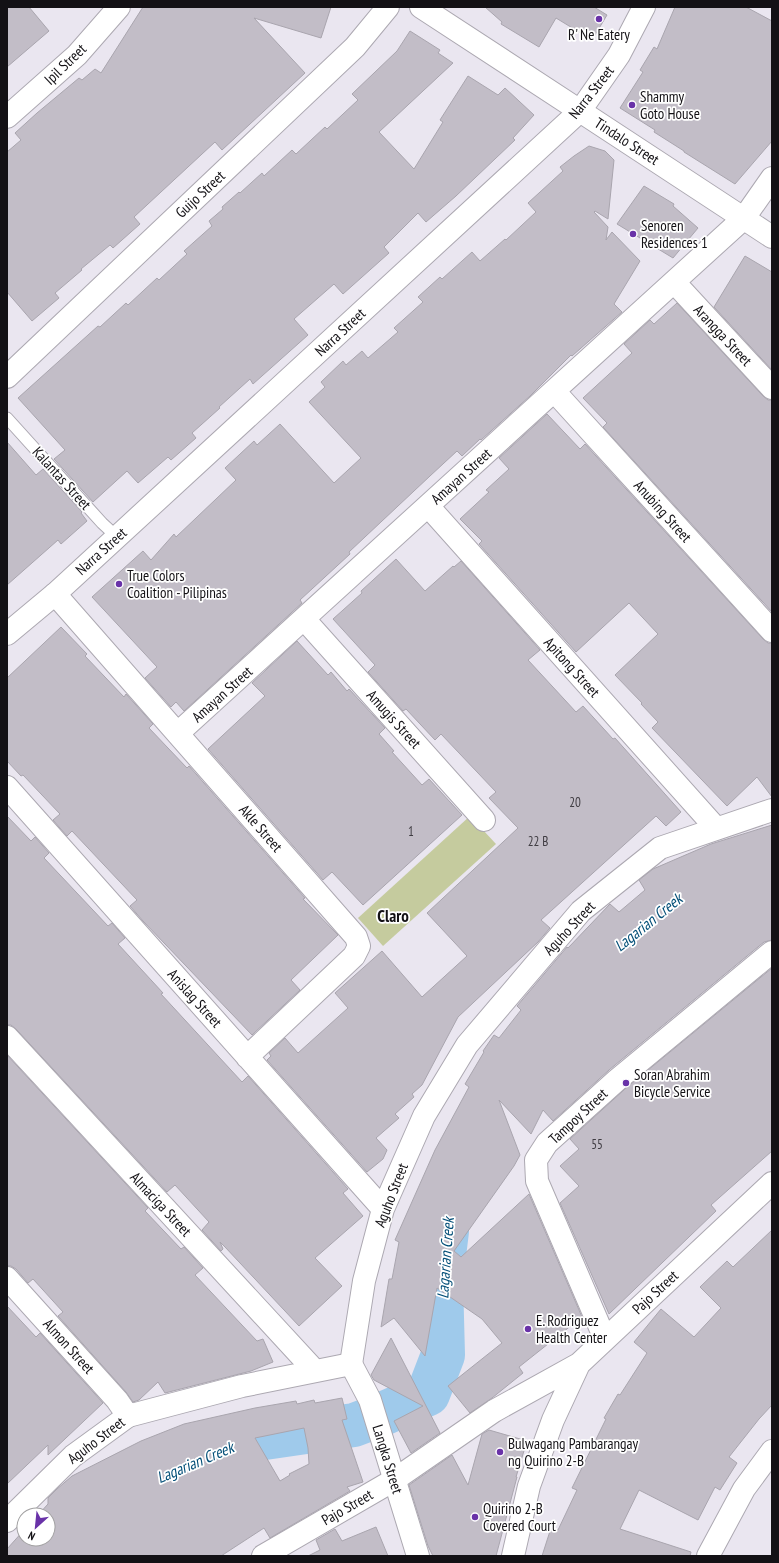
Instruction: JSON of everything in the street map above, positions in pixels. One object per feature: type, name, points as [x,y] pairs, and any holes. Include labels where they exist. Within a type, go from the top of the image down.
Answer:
[{"type":"street","name":"Ipil Street","points":[[7,117],[77,55],[119,7]]},
{"type":"street","name":"Guijo Street","points":[[7,377],[355,48],[388,7]]},
{"type":"street","name":"Tindalo Street","points":[[421,7],[772,237]]},
{"type":"street","name":"Narra Street","points":[[7,634],[55,594],[118,537],[580,111],[620,55],[644,7]]},
{"type":"street","name":"Amayan Street","points":[[178,733],[744,218],[772,178]]},
{"type":"street","name":"Arangga Street","points":[[674,282],[772,388]]},
{"type":"street","name":"Anubing Street","points":[[554,391],[772,631]]},
{"type":"street","name":"Apitong Street","points":[[428,506],[716,828]]},
{"type":"street","name":"Akle Street","points":[[55,594],[353,933],[359,946],[354,956],[247,1058]]},
{"type":"street","name":"Amugis Street","points":[[304,619],[484,820]]},
{"type":"street","name":"Anislag Street","points":[[7,787],[383,1209]]},
{"type":"street","name":"Aguho Street","points":[[8,1519],[73,1456],[128,1416],[242,1386],[351,1364],[364,1281],[383,1209],[424,1116],[467,1045],[581,911],[660,848],[772,810]]},
{"type":"street","name":"Tampoy Street","points":[[605,1339],[537,1181],[536,1160],[547,1143],[617,1080],[772,952]]},
{"type":"street","name":"Almaciga Street","points":[[7,1037],[315,1371]]},
{"type":"street","name":"Pajo Street","points":[[263,1556],[394,1480],[494,1411],[579,1364],[772,1183]]},
{"type":"street","name":"Almon Street","points":[[7,1278],[117,1400],[128,1416]]},
{"type":"street","name":"Langka Street","points":[[351,1364],[370,1400],[418,1556]]},
{"type":"street","points":[[513,1556],[529,1486],[553,1420],[579,1364]]},
{"type":"street","points":[[531,1391],[549,1402],[553,1410],[553,1420]]},
{"type":"street","points":[[708,1556],[744,1489],[772,1451]]},
{"type":"lane","name":"Kalantas Street","points":[[7,418],[102,523],[118,537]]},
{"type":"green space","points":[[470,816],[496,844],[383,946],[358,918]]},
{"type":"building","points":[[7,7],[29,7],[49,31],[7,67]]},
{"type":"building","points":[[143,7],[331,7],[321,38],[254,18],[305,73],[222,150],[215,142],[134,217],[140,224],[113,248],[110,245],[81,269],[82,270],[55,293],[59,298],[32,321],[7,292],[7,152],[21,140],[15,133],[37,113],[79,78],[82,80],[95,69],[101,73]]},
{"type":"building","points":[[485,7],[594,7],[607,15],[592,40],[556,18],[539,47],[501,24],[502,22]]},
{"type":"building","points":[[675,7],[746,7],[772,21],[772,141],[735,184],[684,152],[654,132],[655,130],[620,108],[643,72],[640,70],[654,47],[657,49]]},
{"type":"building","points":[[410,31],[440,50],[438,53],[453,63],[379,132],[414,169],[443,122],[440,120],[468,76],[498,95],[505,88],[534,115],[513,138],[515,140],[456,196],[426,222],[418,213],[384,247],[389,253],[343,294],[334,284],[294,319],[308,335],[253,384],[250,379],[219,407],[220,408],[192,433],[196,438],[171,460],[168,457],[138,483],[127,471],[93,502],[54,459],[65,450],[18,398],[98,326],[100,327],[126,303],[128,305],[157,278],[159,280],[187,254],[184,251],[212,226],[209,221],[239,192],[240,193],[262,173],[264,176],[292,150],[296,154],[325,127],[327,129],[358,100],[352,94],[397,51]]},
{"type":"building","points":[[589,146],[605,151],[614,160],[608,219],[595,211],[594,212],[608,227],[606,240],[612,232],[640,261],[614,304],[622,312],[572,356],[571,355],[530,396],[481,440],[480,439],[462,456],[457,451],[300,600],[302,603],[184,711],[176,702],[171,707],[145,678],[157,667],[92,597],[143,551],[151,560],[174,534],[176,537],[236,480],[225,468],[254,441],[257,445],[280,424],[334,483],[361,458],[309,402],[325,387],[321,382],[343,361],[346,365],[362,351],[368,358],[398,332],[394,328],[423,302],[418,297],[440,277],[442,279],[472,252],[480,261],[505,239],[506,240],[536,212],[528,203],[563,171],[560,167]]},
{"type":"building","points":[[644,186],[674,204],[673,206],[698,228],[673,258],[617,224]]},
{"type":"building","points":[[745,256],[772,272],[772,370],[714,307]]},
{"type":"building","points":[[677,303],[763,396],[768,400],[772,400],[772,612],[603,427],[607,423],[583,398],[632,353],[624,344],[650,320],[654,324]]},
{"type":"building","points":[[547,414],[580,449],[585,444],[763,639],[768,643],[772,643],[772,797],[757,777],[727,806],[652,728],[658,722],[615,675],[658,634],[629,603],[576,652],[479,544],[482,541],[460,519],[489,492],[486,490],[509,469],[499,458]]},
{"type":"building","points":[[7,442],[36,475],[43,469],[82,512],[81,513],[87,521],[61,544],[58,540],[7,585]]},
{"type":"building","points":[[396,559],[425,591],[453,566],[454,567],[461,561],[540,650],[528,660],[576,712],[583,706],[613,739],[615,738],[681,812],[666,826],[656,816],[541,920],[550,928],[538,942],[458,1017],[422,1085],[412,1094],[414,1097],[395,1114],[399,1118],[376,1138],[387,1150],[383,1159],[367,1172],[267,1060],[271,1056],[269,1053],[285,1038],[298,1053],[348,1008],[335,993],[382,951],[422,997],[467,956],[427,913],[518,828],[489,798],[496,792],[441,734],[435,740],[406,709],[403,711],[368,672],[375,665],[333,619]]},
{"type":"building","points":[[61,627],[87,654],[85,656],[124,697],[126,694],[153,724],[149,728],[187,768],[189,766],[305,898],[303,899],[338,935],[291,980],[300,990],[252,1035],[143,921],[130,906],[137,900],[72,831],[67,836],[53,820],[60,814],[23,775],[21,776],[7,761],[7,678]]},
{"type":"building","points":[[297,641],[328,675],[331,672],[347,691],[349,689],[385,728],[379,734],[394,751],[392,752],[422,785],[429,779],[462,815],[363,905],[332,872],[323,880],[208,749],[265,696],[252,683]]},
{"type":"building","points":[[7,816],[31,841],[35,837],[49,853],[44,858],[108,926],[112,923],[125,938],[118,944],[163,993],[161,994],[242,1082],[248,1076],[348,1189],[343,1193],[363,1216],[315,1258],[342,1286],[299,1326],[220,1242],[223,1249],[221,1251],[202,1230],[209,1222],[175,1185],[167,1192],[16,1029],[11,1025],[7,1025]]},
{"type":"building","points":[[772,825],[772,940],[764,942],[609,1070],[553,1121],[543,1110],[531,1134],[499,1100],[520,1155],[514,1166],[454,1251],[461,1257],[529,1194],[582,1317],[519,1367],[523,1373],[492,1398],[470,1413],[448,1386],[502,1343],[482,1319],[437,1288],[425,1356],[394,1318],[381,1327],[389,1279],[392,1279],[399,1242],[395,1240],[435,1150],[469,1087],[465,1084],[484,1052],[483,1051],[494,1035],[499,1038],[521,1010],[517,1006],[567,947],[568,948],[610,904],[619,912],[645,890],[639,880],[653,869],[711,844]]},
{"type":"building","points":[[772,968],[772,1151],[711,1205],[716,1211],[609,1314],[560,1203],[579,1186],[560,1166],[579,1149],[570,1139],[625,1089]]},
{"type":"building","points":[[7,1055],[148,1208],[145,1211],[181,1249],[184,1247],[203,1268],[195,1275],[257,1341],[263,1339],[273,1362],[251,1371],[165,1393],[158,1382],[139,1400],[133,1402],[126,1392],[58,1316],[63,1312],[33,1279],[28,1283],[16,1269],[11,1266],[7,1266]]},
{"type":"building","points":[[772,1230],[772,1405],[729,1457],[737,1463],[720,1490],[715,1487],[698,1520],[639,1490],[620,1529],[691,1552],[690,1556],[542,1556],[551,1528],[558,1530],[577,1490],[572,1488],[606,1419],[604,1418],[618,1394],[620,1395],[647,1353],[634,1342],[661,1309],[694,1337],[721,1308],[700,1287],[727,1261],[733,1267]]},
{"type":"building","points":[[7,1306],[36,1337],[40,1333],[103,1403],[48,1455],[48,1445],[7,1484]]},
{"type":"building","points":[[391,1338],[440,1433],[411,1453],[394,1421],[423,1406],[374,1380],[371,1375]]},
{"type":"building","points":[[342,1398],[347,1419],[342,1420],[363,1482],[347,1487],[350,1491],[270,1538],[264,1528],[221,1556],[7,1556],[7,1549],[16,1539],[16,1547],[56,1547],[56,1507],[45,1507],[48,1504],[48,1498],[72,1476],[141,1441],[184,1424],[255,1408],[296,1401],[297,1404],[314,1400],[315,1403]],"holes":[[[304,1428],[308,1448],[309,1464],[289,1474],[290,1475],[280,1481],[255,1438]]]},
{"type":"building","points":[[489,1430],[527,1441],[516,1477],[496,1556],[433,1556],[428,1546],[409,1485],[452,1455],[468,1485],[482,1434]]},
{"type":"building","points":[[376,1527],[388,1556],[308,1556],[320,1550],[316,1540],[335,1529],[342,1541]]},
{"type":"waterway","name":"Lagarian Creek","points":[[198,1461],[224,1448],[244,1441],[354,1425],[428,1394],[443,1355],[441,1280],[447,1231]]},
{"type":"place","name":"R' Ne Eatery","points":[[599,19]]},
{"type":"place","name":"Shammy Goto House","points":[[632,105]]},
{"type":"place","name":"Senoren Residences 1","points":[[633,234]]},
{"type":"place","name":"True Colors Coalition - Pilipinas","points":[[119,584]]},
{"type":"place","name":"Soran Abrahim Bicycle Service","points":[[626,1083]]},
{"type":"place","name":"E. Rodriguez Health Center","points":[[528,1329]]},
{"type":"place","name":"Bulwagang Pambarangay ng Quirino 2-B","points":[[500,1452]]},
{"type":"place","name":"Quirino 2-B Covered Court","points":[[475,1517]]},
{"type":"district","name":"Claro","points":[[393,916]]}]
